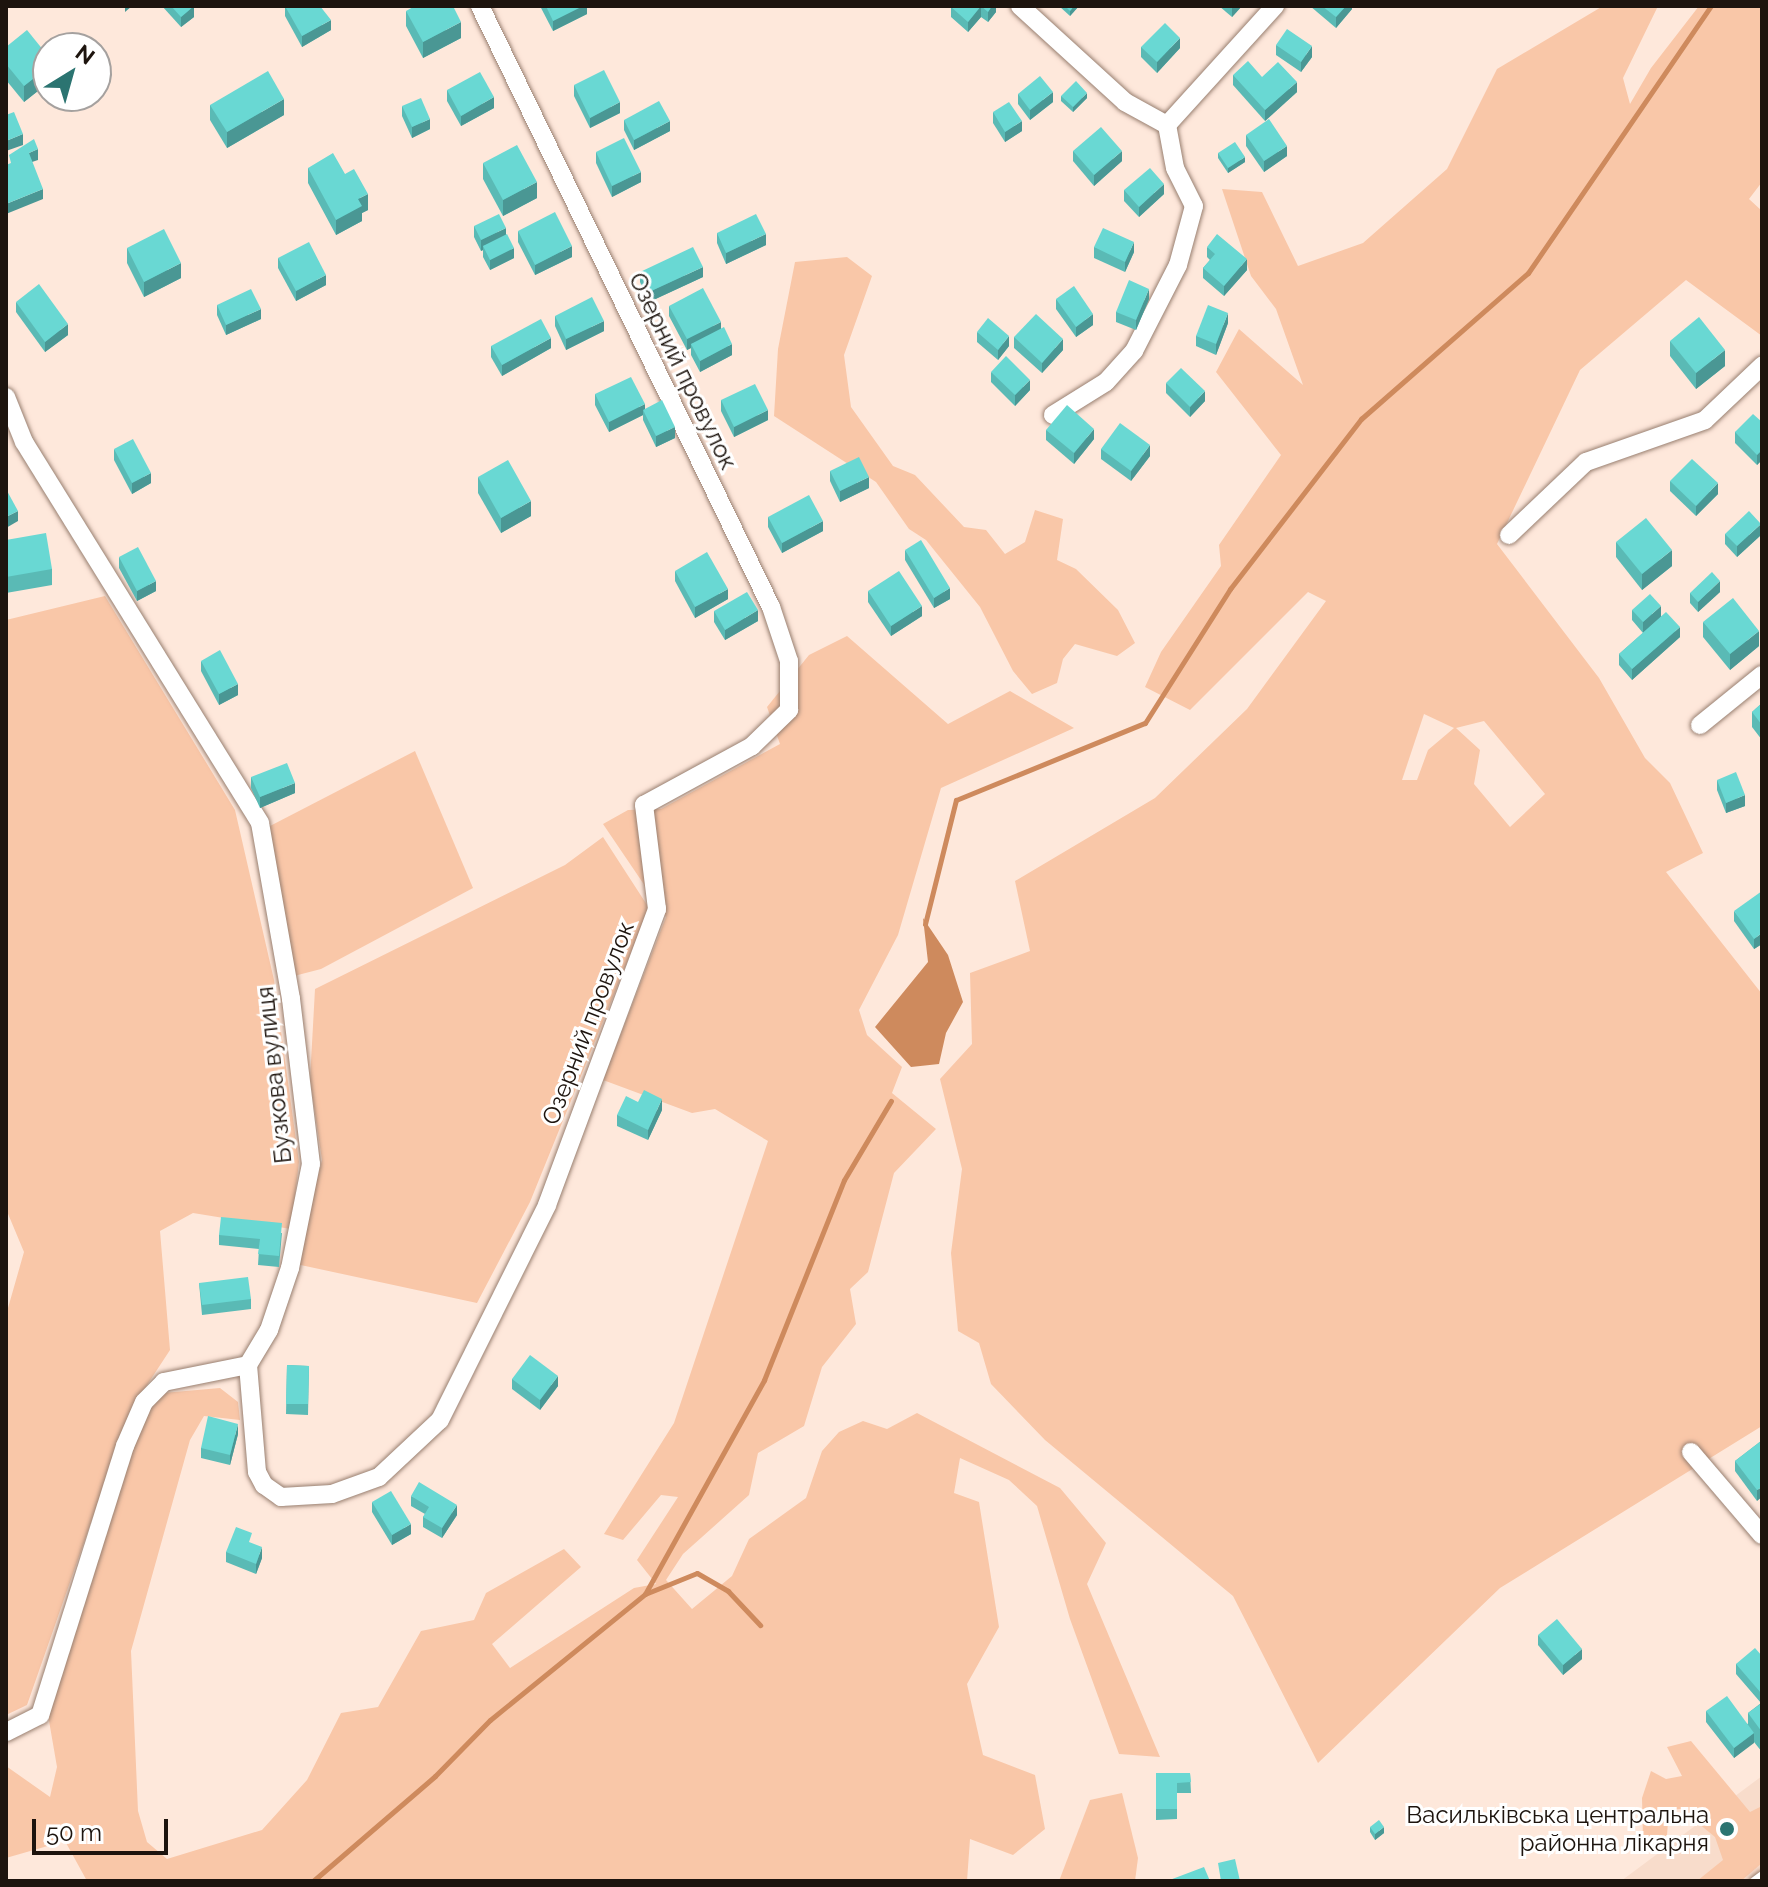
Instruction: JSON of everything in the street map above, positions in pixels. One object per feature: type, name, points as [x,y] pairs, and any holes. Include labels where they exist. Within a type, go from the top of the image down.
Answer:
[{"type":"street","name":"Озерний провулок","points":[[248,1365],[257,1472],[264,1485],[281,1497],[332,1494],[379,1477],[440,1420],[547,1205],[657,909],[644,805],[752,746],[789,710],[789,661],[771,607],[480,6]]},
{"type":"street","points":[[1020,6],[1125,102],[1167,125]]},
{"type":"street","points":[[1167,125],[1275,6]]},
{"type":"street","points":[[1053,415],[1106,382],[1134,351],[1178,265],[1194,206],[1175,168],[1167,125]]},
{"type":"street","points":[[1509,535],[1586,462],[1705,420],[1762,366]]},
{"type":"street","name":"Бузкова вулиця","points":[[6,397],[24,442],[260,823],[291,999],[311,1164],[290,1268],[269,1330],[248,1365]]},
{"type":"street","points":[[1700,725],[1762,675]]},
{"type":"street","points":[[6,1732],[40,1715],[125,1446],[144,1402],[164,1382],[248,1365]]},
{"type":"street","points":[[1691,1452],[1762,1535]]},
{"type":"lane","points":[[1754,1881],[1762,1875]]},
{"type":"shaded area","points":[[1603,6],[1658,6],[1623,78],[1630,104],[1651,68],[1699,6],[1762,6],[1762,182],[1749,199],[1762,211],[1762,336],[1686,280],[1580,370],[1497,544],[1599,678],[1645,758],[1670,783],[1703,853],[1666,872],[1762,994],[1762,1426],[1500,1588],[1318,1763],[1233,1596],[1045,1440],[991,1384],[979,1343],[958,1331],[951,1253],[962,1169],[940,1079],[972,1044],[970,973],[1030,951],[1015,881],[1155,798],[1247,709],[1326,601],[1308,592],[1190,710],[1145,687],[1161,652],[1221,566],[1219,545],[1281,455],[1216,372],[1239,329],[1303,385],[1276,309],[1251,276],[1222,189],[1262,192],[1298,266],[1363,243],[1447,169],[1497,69]],"holes":[[[1424,714],[1454,728],[1428,750],[1417,780],[1402,780]],[[1484,721],[1545,794],[1510,827],[1474,784],[1480,750],[1456,728]]]},
{"type":"shaded area","points":[[847,257],[872,276],[844,355],[851,407],[893,466],[915,475],[964,527],[986,530],[1005,554],[1025,542],[1035,510],[1063,519],[1057,560],[1076,569],[1118,610],[1135,643],[1117,656],[1075,644],[1063,659],[1057,683],[1032,694],[1013,671],[980,607],[926,540],[909,529],[876,482],[774,416],[778,349],[795,262]]},
{"type":"shaded area","points":[[105,596],[235,810],[274,980],[299,1162],[291,1229],[193,1213],[160,1231],[170,1350],[130,1411],[27,1705],[6,1715],[6,1315],[24,1252],[6,1209],[6,620]]},
{"type":"shaded area","points":[[847,636],[948,724],[1010,691],[1074,728],[941,788],[898,935],[859,1010],[867,1035],[902,1067],[892,1093],[936,1129],[894,1173],[868,1272],[850,1289],[856,1324],[822,1367],[804,1426],[758,1453],[749,1495],[683,1554],[666,1580],[692,1609],[732,1576],[749,1539],[806,1498],[822,1451],[839,1432],[863,1421],[887,1429],[917,1413],[1060,1488],[1106,1543],[1087,1584],[1160,1757],[1119,1754],[1070,1619],[1037,1506],[1009,1480],[960,1458],[954,1493],[979,1502],[999,1627],[967,1684],[983,1755],[1035,1775],[1045,1829],[1013,1855],[970,1839],[967,1881],[87,1881],[65,1841],[6,1858],[6,1766],[50,1797],[57,1767],[48,1715],[133,1450],[149,1409],[163,1393],[220,1388],[238,1402],[240,1420],[204,1416],[190,1440],[131,1651],[138,1811],[147,1842],[167,1859],[262,1830],[307,1780],[341,1713],[378,1707],[421,1631],[474,1620],[486,1593],[564,1549],[581,1567],[492,1644],[510,1668],[634,1588],[656,1584],[637,1560],[678,1497],[661,1495],[623,1540],[604,1534],[674,1423],[768,1141],[715,1109],[692,1113],[603,1080],[666,917],[603,824],[628,810],[661,809],[780,744],[767,707],[809,655]]},
{"type":"shaded area","points":[[415,751],[473,888],[321,969],[294,976],[270,826]]},
{"type":"shaded area","points":[[603,837],[649,908],[530,1202],[477,1303],[296,1264],[322,1160],[310,1080],[315,989],[565,865]]},
{"type":"shaded area","points":[[923,918],[948,955],[963,1002],[946,1033],[939,1064],[911,1067],[875,1027],[928,962]]},
{"type":"shaded area","points":[[1691,1741],[1750,1812],[1762,1806],[1762,1863],[1741,1881],[1697,1881],[1723,1860],[1715,1837],[1681,1809],[1669,1810],[1667,1835],[1658,1842],[1643,1839],[1642,1798],[1651,1771],[1666,1779],[1682,1776],[1667,1747]]},
{"type":"shaded area","name":"Васильківська центральна районна лікарня","points":[[1762,1776],[1762,1881],[1621,1881]]},
{"type":"shaded area","points":[[1122,1793],[1138,1858],[1135,1881],[1059,1881],[1090,1800]]},
{"type":"building","points":[[171,6],[194,6],[181,17]]},
{"type":"building","points":[[285,6],[320,6],[331,20],[302,36]]},
{"type":"building","points":[[415,6],[453,6],[461,22],[423,42],[406,11]]},
{"type":"building","points":[[546,6],[583,6],[553,21]]},
{"type":"building","points":[[952,6],[981,6],[968,22]]},
{"type":"building","points":[[1322,6],[1346,6],[1336,17]]},
{"type":"building","points":[[1165,23],[1180,38],[1157,62],[1141,47]]},
{"type":"building","points":[[1287,29],[1312,46],[1301,62],[1276,45]]},
{"type":"building","points":[[27,30],[32,36],[32,80],[24,86],[6,64],[6,47]]},
{"type":"building","points":[[1248,61],[1262,77],[1278,62],[1297,82],[1265,110],[1233,75]]},
{"type":"building","points":[[604,70],[620,102],[590,118],[574,85]]},
{"type":"building","points":[[268,71],[284,99],[227,132],[210,105]]},
{"type":"building","points":[[480,72],[494,97],[461,116],[447,90]]},
{"type":"building","points":[[1040,76],[1053,92],[1030,110],[1018,94]]},
{"type":"building","points":[[1076,81],[1087,93],[1073,107],[1061,96]]},
{"type":"building","points":[[421,98],[430,119],[412,127],[402,106]]},
{"type":"building","points":[[659,101],[670,121],[634,140],[624,120]]},
{"type":"building","points":[[1009,102],[1022,121],[1005,132],[993,112]]},
{"type":"building","points":[[14,112],[23,134],[6,141],[6,115]]},
{"type":"building","points":[[1269,119],[1287,146],[1264,161],[1246,135]]},
{"type":"building","points":[[1101,127],[1122,151],[1094,175],[1073,151]]},
{"type":"building","points":[[624,138],[641,172],[612,186],[596,152]]},
{"type":"building","points":[[34,139],[38,149],[29,153],[43,189],[6,204],[6,165],[11,163],[9,155]]},
{"type":"building","points":[[1235,142],[1245,157],[1228,168],[1218,153]]},
{"type":"building","points":[[517,145],[537,182],[503,200],[483,163]]},
{"type":"building","points":[[333,153],[345,174],[354,169],[368,194],[358,199],[362,206],[336,220],[308,168]]},
{"type":"building","points":[[1150,168],[1164,184],[1139,207],[1124,190]]},
{"type":"building","points":[[555,212],[572,246],[535,265],[518,231]]},
{"type":"building","points":[[499,214],[506,228],[481,240],[474,226]]},
{"type":"building","points":[[756,214],[766,234],[726,253],[717,233]]},
{"type":"building","points":[[1103,228],[1134,242],[1125,262],[1094,247]]},
{"type":"building","points":[[164,229],[181,263],[144,282],[127,248]]},
{"type":"building","points":[[507,234],[514,248],[490,260],[483,246]]},
{"type":"building","points":[[1217,234],[1247,259],[1224,286],[1203,268],[1215,254],[1207,247]]},
{"type":"building","points":[[309,242],[326,275],[296,291],[278,258]]},
{"type":"building","points":[[693,247],[703,267],[649,292],[640,272]]},
{"type":"building","points":[[1129,280],[1149,289],[1136,320],[1116,312]]},
{"type":"building","points":[[39,284],[68,324],[45,342],[16,302]]},
{"type":"building","points":[[1074,286],[1093,314],[1076,327],[1056,299]]},
{"type":"building","points":[[703,288],[721,322],[687,339],[669,306]]},
{"type":"building","points":[[251,289],[261,309],[226,325],[217,305]]},
{"type":"building","points":[[592,297],[604,321],[566,339],[555,316]]},
{"type":"building","points":[[1208,305],[1228,313],[1216,344],[1196,336]]},
{"type":"building","points":[[1036,314],[1063,339],[1042,363],[1014,337]]},
{"type":"building","points":[[1699,317],[1725,350],[1696,373],[1670,341]]},
{"type":"building","points":[[988,318],[1009,336],[998,350],[977,332]]},
{"type":"building","points":[[541,319],[551,338],[502,365],[491,346]]},
{"type":"building","points":[[724,327],[732,344],[700,361],[691,344]]},
{"type":"building","points":[[1006,356],[1030,380],[1015,395],[991,372]]},
{"type":"building","points":[[1181,368],[1205,391],[1190,407],[1166,383]]},
{"type":"building","points":[[631,377],[645,404],[609,422],[595,394]]},
{"type":"building","points":[[755,384],[768,410],[734,427],[721,400]]},
{"type":"building","points":[[662,400],[675,427],[656,436],[643,410]]},
{"type":"building","points":[[1067,405],[1094,429],[1074,453],[1046,430]]},
{"type":"building","points":[[1753,414],[1762,422],[1762,450],[1757,455],[1735,432]]},
{"type":"building","points":[[1120,423],[1150,445],[1131,471],[1101,449]]},
{"type":"building","points":[[133,439],[151,473],[132,483],[114,449]]},
{"type":"building","points":[[859,457],[869,477],[840,491],[830,471]]},
{"type":"building","points":[[1692,459],[1718,483],[1696,506],[1670,481]]},
{"type":"building","points":[[508,460],[531,501],[501,518],[478,477]]},
{"type":"building","points":[[6,489],[18,511],[6,517]]},
{"type":"building","points":[[809,495],[823,521],[782,543],[768,517]]},
{"type":"building","points":[[1749,511],[1761,524],[1737,546],[1725,534]]},
{"type":"building","points":[[1646,518],[1672,550],[1642,574],[1616,542]]},
{"type":"building","points":[[46,533],[52,569],[6,577],[6,540]]},
{"type":"building","points":[[921,540],[950,588],[934,598],[905,550]]},
{"type":"building","points":[[138,547],[156,581],[137,591],[119,557]]},
{"type":"building","points":[[707,552],[728,589],[695,607],[675,571]]},
{"type":"building","points":[[899,571],[922,606],[891,626],[868,591]]},
{"type":"building","points":[[1712,572],[1720,581],[1698,602],[1690,593]]},
{"type":"building","points":[[747,592],[758,610],[725,630],[714,611]]},
{"type":"building","points":[[1650,594],[1661,606],[1643,622],[1632,610]]},
{"type":"building","points":[[1733,598],[1759,631],[1730,654],[1703,622]]},
{"type":"building","points":[[1666,612],[1680,627],[1632,669],[1619,654]]},
{"type":"building","points":[[220,650],[238,684],[219,694],[201,661]]},
{"type":"building","points":[[1762,703],[1762,725],[1752,712]]},
{"type":"building","points":[[287,763],[295,783],[260,797],[251,777]]},
{"type":"building","points":[[1736,772],[1745,795],[1726,803],[1717,780]]},
{"type":"building","points":[[1762,891],[1762,933],[1754,939],[1734,911]]},
{"type":"building","points":[[644,1090],[662,1099],[648,1130],[617,1115],[626,1096],[638,1102]]},
{"type":"building","points":[[221,1217],[282,1223],[279,1256],[258,1254],[260,1239],[219,1235]]},
{"type":"building","points":[[248,1277],[251,1299],[202,1305],[199,1283]]},
{"type":"building","points":[[530,1355],[558,1376],[540,1400],[512,1379]]},
{"type":"building","points":[[287,1365],[309,1366],[308,1404],[286,1404]]},
{"type":"building","points":[[208,1416],[238,1424],[230,1455],[201,1448]]},
{"type":"building","points":[[1761,1441],[1762,1487],[1757,1490],[1735,1461]]},
{"type":"building","points":[[419,1482],[457,1505],[442,1528],[423,1517],[429,1507],[411,1496]]},
{"type":"building","points":[[391,1491],[411,1524],[392,1535],[372,1502]]},
{"type":"building","points":[[236,1527],[252,1533],[249,1542],[262,1547],[256,1564],[226,1552]]},
{"type":"building","points":[[1557,1619],[1582,1649],[1563,1665],[1538,1635]]},
{"type":"building","points":[[1755,1648],[1762,1656],[1761,1693],[1736,1664]]},
{"type":"building","points":[[1727,1696],[1754,1733],[1734,1748],[1706,1711]]},
{"type":"building","points":[[1762,1703],[1762,1732],[1748,1713]]},
{"type":"building","points":[[1156,1773],[1190,1773],[1191,1782],[1177,1783],[1177,1809],[1156,1809]]},
{"type":"building","points":[[1379,1820],[1384,1827],[1375,1834],[1370,1827]]},
{"type":"building","points":[[1235,1859],[1240,1881],[1221,1881],[1218,1863]]},
{"type":"building","points":[[1204,1867],[1210,1881],[1167,1881]]},
{"type":"waterway","points":[[925,924],[956,800],[1145,723],[1230,589],[1361,419],[1528,273],[1711,6]]},
{"type":"waterway","points":[[313,1881],[435,1776],[490,1720],[645,1594],[764,1380],[844,1180],[891,1101]]},
{"type":"waterway","points":[[645,1594],[697,1573],[728,1591],[760,1625]]},
{"type":"place","name":"Васильківська центральна районна лікарня","points":[[1727,1829]]}]
